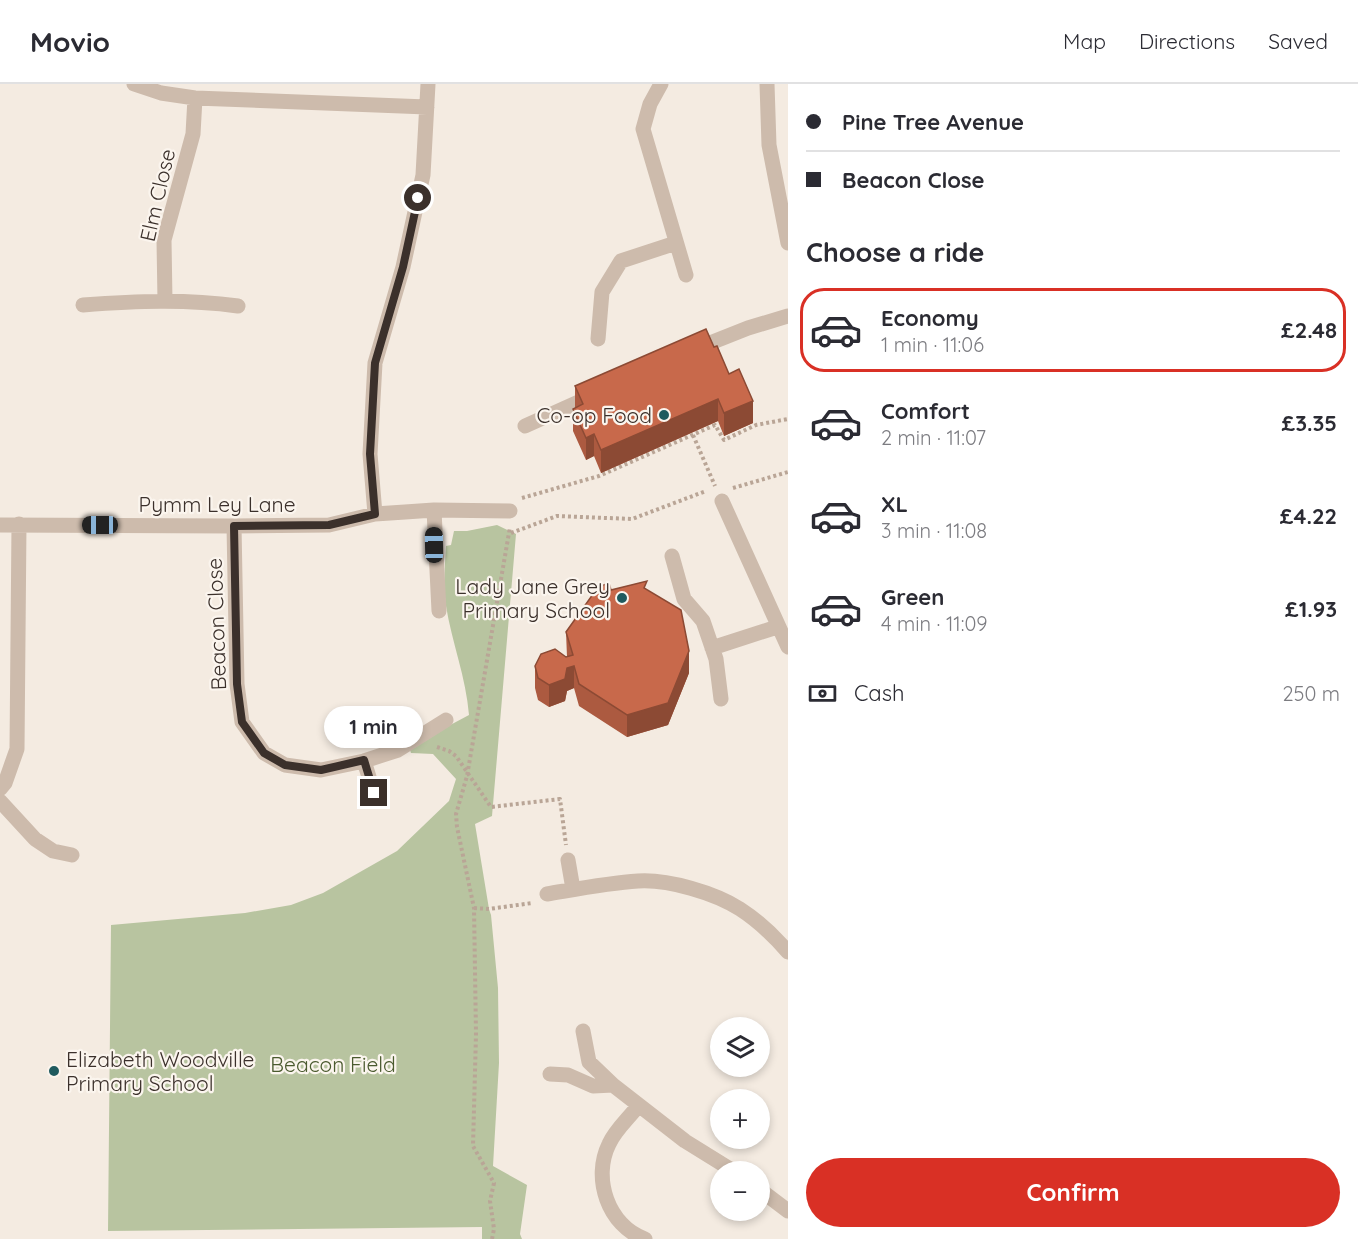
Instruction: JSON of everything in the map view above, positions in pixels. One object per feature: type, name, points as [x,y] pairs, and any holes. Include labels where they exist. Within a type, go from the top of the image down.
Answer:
[{"type":"street","points":[[134,84],[161,93],[195,98],[426,107]]},
{"type":"street","points":[[375,514],[370,454],[375,363],[403,267],[423,175],[428,84]]},
{"type":"street","points":[[661,84],[650,104],[643,129],[686,275]]},
{"type":"street","points":[[767,84],[769,145],[788,243]]},
{"type":"street","name":"Elm Close","points":[[165,301],[164,240],[193,134],[195,98]]},
{"type":"street","points":[[598,339],[602,292],[621,261],[676,243]]},
{"type":"street","points":[[82,305],[137,301],[197,301],[238,306]]},
{"type":"street","points":[[684,354],[748,328],[788,316]]},
{"type":"street","points":[[525,426],[610,388]]},
{"type":"street","points":[[718,493],[788,647]]},
{"type":"street","points":[[434,510],[439,611]]},
{"type":"street","name":"Pymm Ley Lane","points":[[0,525],[329,525],[375,514],[434,510],[510,511]]},
{"type":"street","points":[[0,789],[5,783],[17,750],[19,524]]},
{"type":"street","name":"Beacon Close","points":[[234,526],[237,684],[242,722],[264,753],[285,765],[321,770],[398,750],[446,720]]},
{"type":"street","points":[[672,556],[684,598],[703,621],[716,659],[721,699]]},
{"type":"street","points":[[712,648],[777,627]]},
{"type":"street","points":[[364,760],[374,793]]},
{"type":"street","points":[[0,801],[35,839],[53,851],[72,855]]},
{"type":"street","points":[[568,860],[573,889]]},
{"type":"street","points":[[547,894],[640,881],[670,884],[704,893],[740,909],[785,942]]},
{"type":"street","points":[[583,1031],[589,1062],[638,1106],[685,1141],[717,1161]]},
{"type":"street","points":[[550,1074],[568,1075],[593,1086],[613,1085]]},
{"type":"street","points":[[638,1106],[609,1144],[601,1172],[605,1196],[617,1219],[638,1238]]},
{"type":"street","points":[[770,1197],[788,1211]]},
{"type":"path","points":[[492,1239],[494,1229],[490,1201],[494,1183],[473,1146],[476,1034],[474,908],[456,827],[456,814],[467,776],[511,533],[510,511],[519,499],[599,476],[715,426],[724,440],[756,425],[788,419]]},
{"type":"path","points":[[693,435],[718,493]]},
{"type":"path","points":[[511,533],[557,516],[632,519],[788,472]]},
{"type":"path","points":[[429,746],[442,747],[456,756],[467,776],[491,807],[560,799],[568,860]]},
{"type":"path","points":[[474,908],[489,909],[540,902],[547,894]]},
{"type":"green space","name":"Beacon Field","points":[[497,525],[516,534],[492,816],[475,824],[491,915],[498,988],[499,1063],[493,1166],[527,1185],[520,1234],[522,1239],[482,1239],[482,1227],[108,1231],[111,925],[245,913],[291,905],[323,893],[397,851],[449,801],[456,779],[433,754],[411,753],[409,747],[469,715],[465,687],[446,606],[444,584],[446,546],[451,545],[454,531]]},
{"type":"building","name":"Co-op Food","points":[[706,329],[714,347],[717,346],[729,374],[739,369],[753,401],[724,413],[718,399],[601,450],[594,434],[586,438],[573,409],[583,404],[575,386]]},
{"type":"building","points":[[647,581],[644,588],[681,610],[689,651],[668,703],[627,715],[579,684],[574,666],[567,668],[565,679],[549,685],[538,678],[535,666],[541,654],[555,649],[566,657],[573,655],[566,632],[598,587],[609,583],[611,590]]},
{"type":"place","name":"Co-op Food","points":[[664,415]]},
{"type":"place","name":"Lady Jane Grey Primary School","points":[[622,598]]},
{"type":"place","name":"Elizabeth Woodville Primary School","points":[[54,1071]]},
{"type":"route","points":[[374,793],[364,760],[321,770],[285,765],[264,753],[242,722],[237,684],[234,526],[329,525],[375,514],[370,454],[375,363],[403,267],[418,198]]}]
